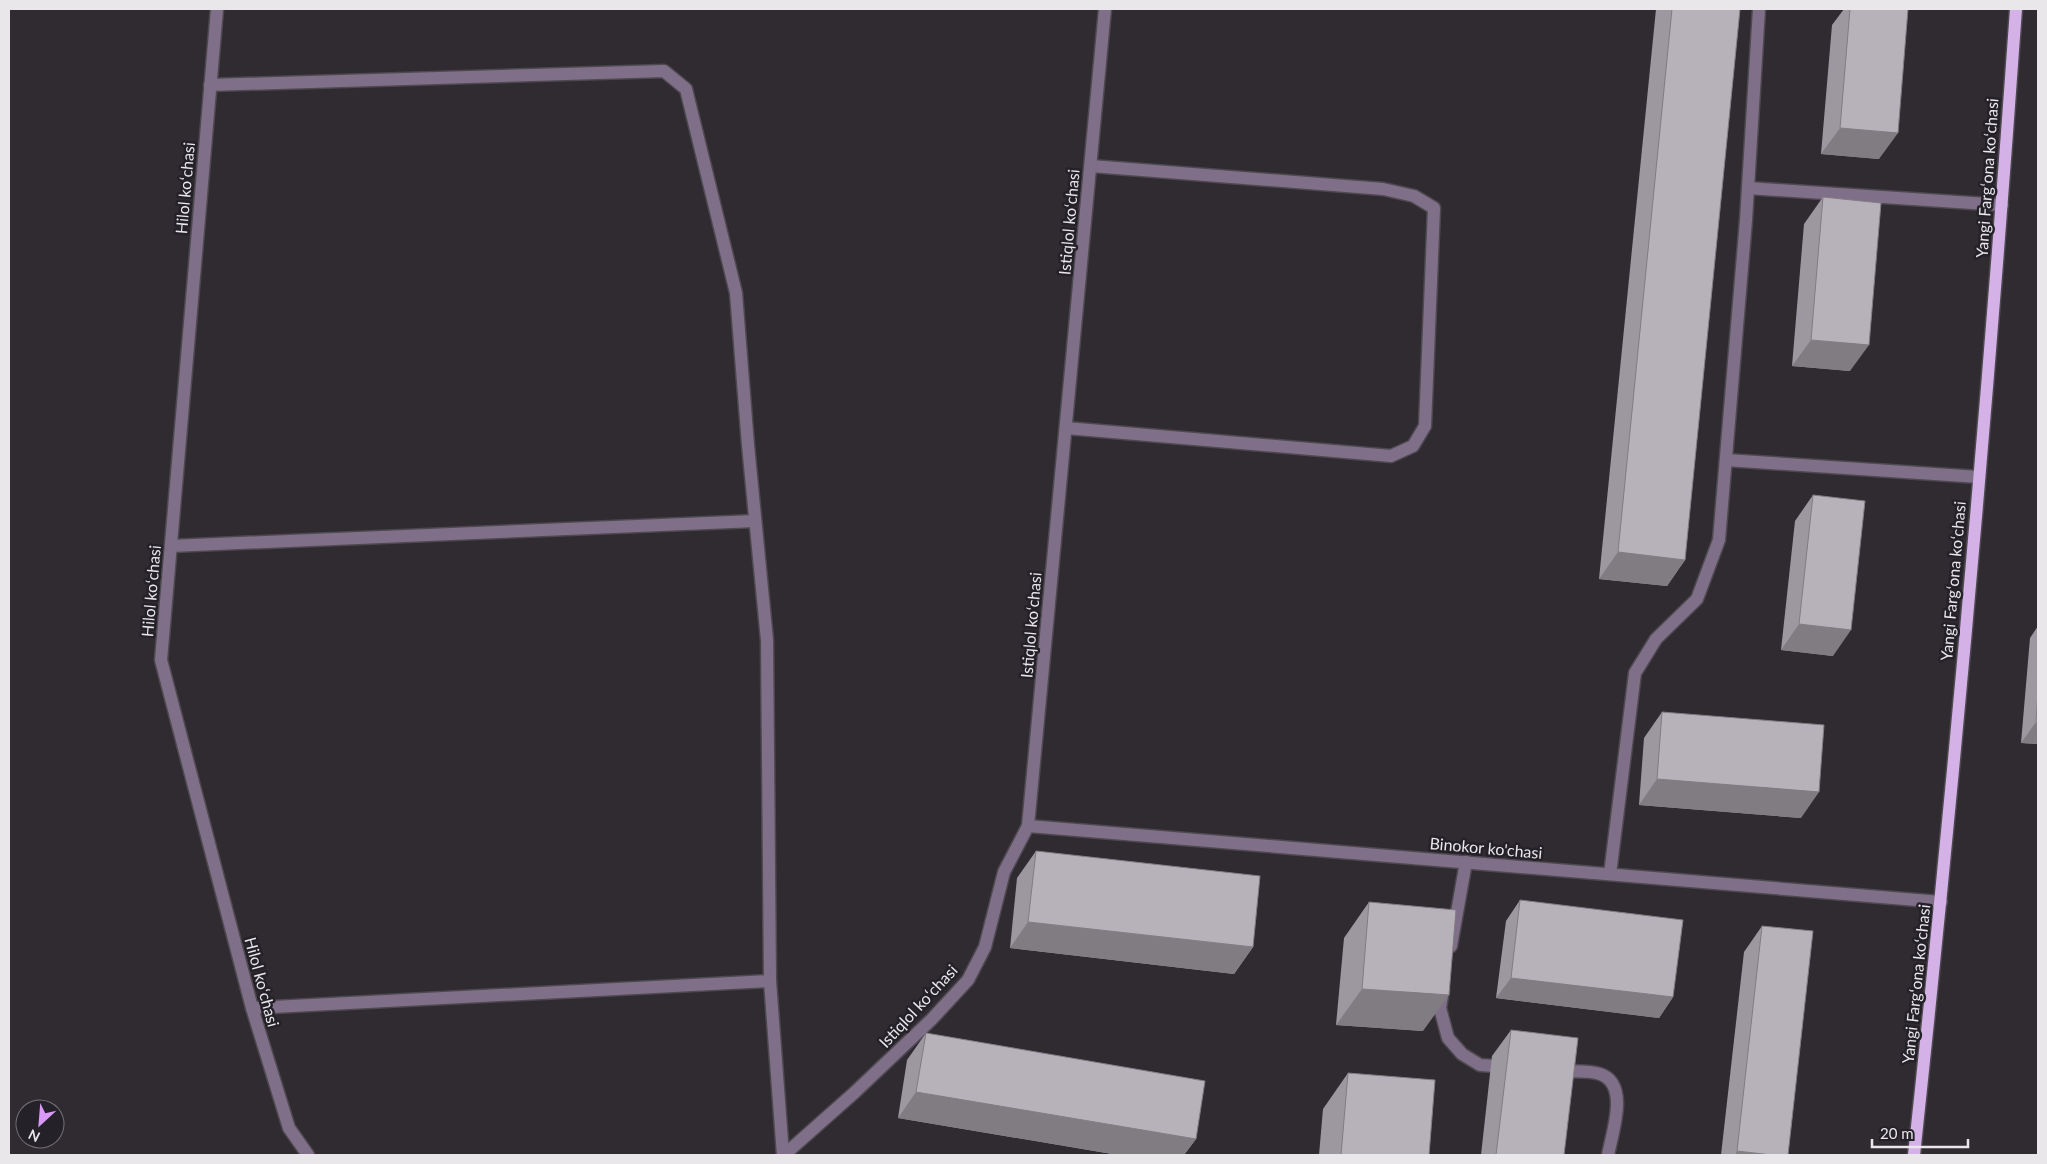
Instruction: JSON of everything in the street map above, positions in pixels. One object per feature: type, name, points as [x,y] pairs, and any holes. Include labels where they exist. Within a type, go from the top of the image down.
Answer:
[{"type":"main road","name":"Yangi Fargʻona koʻchasi","points":[[1914,1155],[1941,902],[2002,205],[2016,9]]},
{"type":"street","name":"Hilol koʻchasi","points":[[217,9],[161,660],[252,1008],[289,1128],[308,1155]]},
{"type":"street","name":"Istiqlol koʻchasi","points":[[784,1155],[854,1093],[931,1020],[968,980],[985,947],[1004,872],[1028,826],[1105,9]]},
{"type":"street","points":[[1610,874],[1634,673],[1656,639],[1697,599],[1719,540],[1748,188],[1759,9]]},
{"type":"street","points":[[210,85],[664,71],[686,89],[736,293],[767,640],[770,981],[784,1155]]},
{"type":"street","points":[[1066,428],[1391,456],[1413,446],[1425,426],[1434,208],[1414,196],[1383,189],[1090,166]]},
{"type":"street","points":[[1748,188],[2002,205]]},
{"type":"street","points":[[1726,460],[1978,477]]},
{"type":"street","points":[[171,546],[755,521]]},
{"type":"street","name":"Binokor ko'chasi","points":[[1028,826],[1941,902]]},
{"type":"street","points":[[1449,959],[1466,862]]},
{"type":"street","points":[[1445,979],[1440,1008],[1448,1038],[1462,1054],[1480,1065],[1517,1068]]},
{"type":"street","points":[[252,1008],[770,981]]},
{"type":"street","points":[[1545,1070],[1601,1074],[1613,1082],[1618,1099],[1608,1155]]},
{"type":"building","points":[[1672,9],[1740,9],[1685,560],[1618,552]]},
{"type":"building","points":[[1850,9],[1908,9],[1898,133],[1840,128]]},
{"type":"building","points":[[1823,197],[1881,203],[1869,345],[1811,340]]},
{"type":"building","points":[[1813,495],[1865,501],[1851,630],[1799,624]]},
{"type":"building","points":[[2038,692],[2038,723],[2036,722]]},
{"type":"building","points":[[1662,712],[1824,725],[1819,792],[1657,779]]},
{"type":"building","points":[[1036,851],[1260,876],[1253,947],[1028,922]]},
{"type":"building","points":[[1520,900],[1683,920],[1673,997],[1511,978]]},
{"type":"building","points":[[1369,902],[1456,910],[1449,995],[1362,989]]},
{"type":"building","points":[[1762,926],[1813,931],[1788,1155],[1737,1151]]},
{"type":"building","points":[[1511,1030],[1578,1038],[1564,1155],[1496,1155]]},
{"type":"building","points":[[926,1033],[1205,1081],[1196,1139],[916,1092]]},
{"type":"building","points":[[1348,1073],[1435,1080],[1429,1155],[1341,1155]]}]
